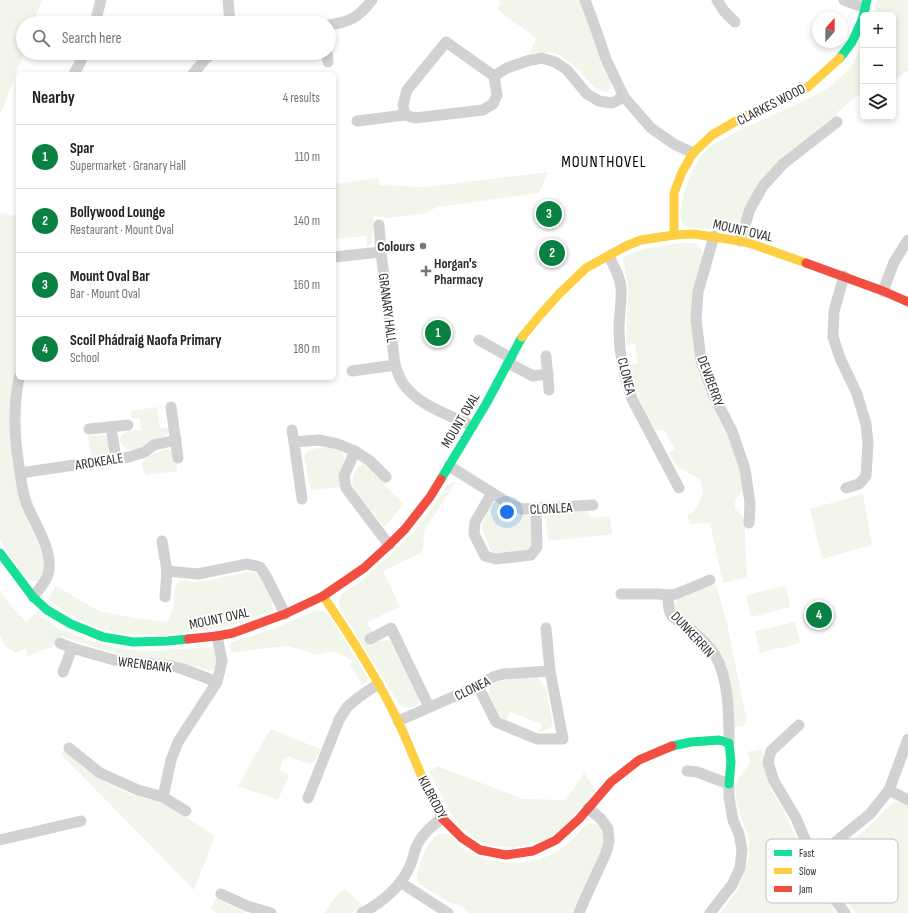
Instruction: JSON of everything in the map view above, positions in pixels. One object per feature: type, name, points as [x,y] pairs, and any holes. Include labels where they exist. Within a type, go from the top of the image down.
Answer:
[{"type":"main road","name":"CLARKES WOOD","points":[[674,235],[674,193],[682,172],[693,153],[712,135],[743,117],[808,87],[837,61],[852,42],[862,20],[866,4]]},
{"type":"main road","name":"MOUNT OVAL","points":[[0,553],[33,597],[47,610],[71,624],[103,637],[133,642],[168,641],[217,636],[233,632],[285,614],[323,596],[364,568],[389,545],[405,529],[430,497],[486,404],[523,336],[560,293],[586,268],[626,246],[640,240],[674,235],[694,234],[740,241],[844,276],[908,302]]},
{"type":"main road","name":"KILBRODY","points":[[323,596],[349,634],[398,721],[429,794],[442,818],[462,838],[480,850],[506,855],[533,851],[556,840],[579,819],[611,782],[639,760],[670,746],[691,742],[719,740],[729,743]]},
{"type":"main road","points":[[729,743],[731,762],[729,784]]},
{"type":"street","points":[[96,16],[101,0]]},
{"type":"street","points":[[228,0],[229,16]]},
{"type":"street","points":[[336,24],[356,18],[372,0]]},
{"type":"street","points":[[585,0],[606,59],[624,97],[651,128],[674,144],[693,153]]},
{"type":"street","points":[[717,0],[724,11],[735,22]]},
{"type":"street","name":"CLARKES WOOD","points":[[844,0],[866,4]]},
{"type":"street","points":[[357,121],[405,115],[415,118],[483,110],[493,104],[497,95],[494,76],[446,42],[407,90],[403,105],[405,115]]},
{"type":"street","points":[[494,76],[507,68],[527,60],[542,58],[555,62],[567,70],[587,94],[599,101],[612,102],[624,97]]},
{"type":"street","points":[[75,72],[81,60]]},
{"type":"street","points":[[194,72],[203,60]]},
{"type":"street","points":[[740,241],[750,209],[763,186],[783,164],[838,122]]},
{"type":"street","name":"GRANARY HALL","points":[[379,225],[395,365],[402,382],[413,395],[425,404],[472,426]]},
{"type":"street","name":"DEWBERRY","points":[[714,236],[698,292],[696,319],[701,360],[713,394],[732,431],[745,469],[750,503],[749,523]]},
{"type":"street","points":[[883,291],[894,262],[908,240]]},
{"type":"street","points":[[336,257],[381,252]]},
{"type":"street","name":"CLONEA","points":[[609,256],[621,287],[619,342],[627,385],[632,399],[679,488]]},
{"type":"street","points":[[844,276],[834,311],[833,337],[840,358],[857,394],[866,424],[868,443],[866,476],[859,484],[846,488]]},
{"type":"street","points":[[479,340],[532,376],[548,374]]},
{"type":"street","points":[[546,356],[550,390]]},
{"type":"street","points":[[352,371],[395,365]]},
{"type":"street","points":[[19,380],[14,418],[20,473],[26,502],[45,545],[49,573],[33,597]]},
{"type":"street","points":[[171,407],[178,458]]},
{"type":"street","points":[[89,429],[128,425]]},
{"type":"street","points":[[112,427],[116,459]]},
{"type":"street","points":[[292,430],[302,499]]},
{"type":"street","name":"ARDKEALE","points":[[20,473],[129,457],[145,452],[154,445],[176,440]]},
{"type":"street","points":[[294,442],[320,440],[338,444],[355,451],[370,460],[386,477]]},
{"type":"street","points":[[355,451],[344,476],[346,488],[389,545]]},
{"type":"street","name":"CLONLEA","points":[[449,466],[492,494],[522,509],[593,505]]},
{"type":"street","points":[[492,494],[475,522],[474,534],[485,556],[496,559],[531,555],[537,547],[536,509]]},
{"type":"street","points":[[162,541],[167,571],[165,597]]},
{"type":"street","points":[[167,571],[198,574],[247,564],[260,568],[266,576],[285,614]]},
{"type":"street","name":"DUNKERRIN","points":[[621,594],[676,594],[710,580]]},
{"type":"street","name":"DUNKERRIN","points":[[668,595],[672,616],[697,634],[709,646],[716,656],[723,675],[729,711],[729,743]]},
{"type":"street","points":[[370,639],[391,628],[429,707]]},
{"type":"street","points":[[478,686],[496,722],[537,739],[563,739],[550,671],[546,628]]},
{"type":"street","points":[[163,797],[171,760],[178,742],[217,682],[222,661],[217,636]]},
{"type":"street","name":"WRENBANK","points":[[60,643],[114,660],[167,665],[183,669],[217,682]]},
{"type":"street","points":[[63,672],[72,648]]},
{"type":"street","name":"CLONEA","points":[[398,721],[502,674],[550,671]]},
{"type":"street","points":[[308,798],[339,720],[347,707],[378,684]]},
{"type":"street","points":[[799,725],[771,751],[768,763],[774,781],[796,818],[804,839]]},
{"type":"street","points":[[839,839],[870,814],[889,790],[908,739]]},
{"type":"street","points":[[69,748],[100,773],[138,790],[163,797],[186,811]]},
{"type":"street","points":[[687,771],[697,772],[729,784],[729,797],[733,820],[739,834],[742,850],[740,868],[732,885],[710,913]]},
{"type":"street","points":[[889,790],[908,800]]},
{"type":"street","points":[[579,913],[606,853],[609,842],[608,829],[588,808]]},
{"type":"street","points":[[362,913],[389,896],[410,866],[417,845],[427,830],[442,818]]},
{"type":"street","points":[[0,840],[81,821]]},
{"type":"street","points":[[400,882],[448,913]]},
{"type":"street","points":[[221,894],[248,906],[271,913]]},
{"type":"street","points":[[837,903],[845,913]]},
{"type":"shaded area","points":[[0,0],[42,0],[36,16],[16,16],[16,60],[21,60],[0,115]]},
{"type":"shaded area","points":[[498,0],[579,0],[603,66],[611,80],[611,88],[607,92],[599,91],[580,71],[560,55],[537,52],[516,60],[529,54],[536,38],[497,9],[501,2]]},
{"type":"shaded area","points":[[877,0],[908,0],[908,70],[896,80],[896,12],[875,12]]},
{"type":"shaded area","points":[[860,49],[860,94],[836,113],[839,116],[785,155],[756,188],[737,226],[730,231],[720,229],[686,228],[682,223],[680,214],[684,193],[690,176],[699,159],[709,147],[738,131],[830,87],[849,69]]},
{"type":"shaded area","points":[[548,172],[539,193],[437,207],[426,213],[388,218],[374,216],[372,243],[367,247],[366,236],[336,239],[336,184],[378,178],[380,185],[425,187]]},
{"type":"shaded area","points":[[0,213],[16,216],[16,376],[10,409],[10,440],[13,466],[20,500],[46,565],[44,572],[38,581],[32,581],[20,571],[0,539]]},
{"type":"shaded area","points":[[679,243],[693,243],[698,245],[702,251],[703,258],[698,272],[692,301],[692,322],[734,443],[745,489],[735,502],[735,509],[741,514],[745,522],[747,577],[723,583],[710,523],[690,524],[687,516],[694,512],[700,500],[703,491],[700,479],[679,468],[668,453],[675,449],[664,430],[656,431],[643,407],[633,383],[629,365],[638,363],[635,344],[626,345],[628,287],[623,258],[642,250]]},
{"type":"shaded area","points":[[157,407],[160,428],[170,428],[172,431],[145,446],[134,450],[125,448],[119,440],[123,434],[141,430],[140,418],[132,419],[131,411]]},
{"type":"shaded area","points":[[103,435],[109,439],[110,449],[106,455],[97,457],[91,456],[88,436]]},
{"type":"shaded area","points":[[320,448],[329,448],[341,451],[344,461],[339,477],[341,487],[311,490],[304,457],[308,451]]},
{"type":"shaded area","points":[[166,449],[174,455],[177,464],[177,471],[146,475],[142,464],[144,460]]},
{"type":"shaded area","points":[[362,464],[375,472],[386,483],[384,485],[404,504],[384,527],[362,501],[353,486],[354,474]]},
{"type":"shaded area","points":[[456,482],[424,531],[423,548],[421,553],[383,571],[400,607],[367,622],[379,641],[388,640],[392,642],[418,695],[419,703],[415,706],[402,706],[399,704],[341,610],[339,598],[387,558],[414,532],[447,485]]},
{"type":"shaded area","points":[[863,494],[872,545],[822,559],[810,509]]},
{"type":"shaded area","points":[[497,501],[517,511],[530,514],[533,525],[534,542],[528,551],[499,554],[491,551],[481,526],[490,505]]},
{"type":"shaded area","points":[[585,510],[593,518],[610,516],[612,534],[548,541],[546,520],[550,512]]},
{"type":"shaded area","points":[[250,572],[258,574],[264,580],[274,610],[231,626],[197,631],[161,635],[126,634],[97,628],[67,613],[48,600],[56,586],[99,611],[135,618],[168,622],[174,605],[175,589],[180,581],[206,581]]},
{"type":"shaded area","points":[[716,585],[727,624],[745,712],[747,715],[744,726],[735,727],[729,684],[715,647],[703,632],[676,612],[674,607],[675,603],[680,597]]},
{"type":"shaded area","points":[[785,586],[791,607],[751,617],[746,595]]},
{"type":"shaded area","points":[[0,591],[9,604],[26,622],[37,612],[57,627],[91,641],[117,648],[154,651],[212,647],[215,649],[217,654],[217,668],[209,671],[175,661],[123,656],[61,636],[51,648],[44,649],[27,657],[26,648],[16,653],[5,646],[0,635]]},
{"type":"shaded area","points":[[317,610],[324,611],[329,616],[369,679],[366,683],[361,686],[360,680],[350,667],[352,660],[333,651],[317,655],[286,646],[231,653],[229,646],[232,642],[272,629]]},
{"type":"shaded area","points":[[795,622],[800,643],[760,653],[755,631]]},
{"type":"shaded area","points":[[537,677],[546,688],[552,721],[552,726],[538,733],[542,724],[510,712],[506,721],[499,716],[489,694],[489,688],[493,684],[505,680]]},
{"type":"shaded area","points":[[271,729],[320,749],[315,761],[310,764],[288,756],[283,760],[280,770],[289,775],[278,800],[238,786]]},
{"type":"shaded area","points":[[761,749],[765,758],[764,767],[770,788],[783,809],[797,839],[766,839],[766,903],[829,903],[836,913],[720,913],[737,891],[745,872],[749,857],[749,838],[740,815],[736,797],[736,785],[740,776],[751,762],[747,752]]},
{"type":"shaded area","points":[[64,750],[88,771],[108,784],[130,794],[146,799],[157,800],[215,836],[194,890],[61,754]]},
{"type":"shaded area","points":[[437,766],[523,799],[566,800],[584,773],[596,790],[564,827],[545,840],[514,848],[493,846],[477,840],[461,827],[447,807],[430,772]]},
{"type":"shaded area","points":[[896,801],[908,806],[908,913],[856,913],[848,903],[898,903],[898,839],[854,839],[872,824],[890,805]]},
{"type":"shaded area","points":[[590,823],[597,824],[603,830],[604,848],[574,913],[469,913],[462,907],[435,894],[417,881],[424,852],[428,845],[438,835],[444,833],[447,834],[463,848],[477,856],[494,861],[519,863],[534,861],[559,850]]},
{"type":"shaded area","points":[[345,889],[363,906],[351,913],[325,913],[336,897]]},
{"type":"shaded area","points":[[216,898],[246,913],[216,913],[211,908]]},
{"type":"traffic: fast","points":[[840,58],[852,42],[862,20],[867,0]]},
{"type":"traffic: fast","points":[[441,479],[486,404],[522,337]]},
{"type":"traffic: fast","points":[[0,553],[33,597]]},
{"type":"traffic: fast","points":[[33,597],[47,610],[71,624],[103,637],[133,642],[188,639]]},
{"type":"traffic: fast","points":[[672,746],[691,742],[719,740],[729,743],[731,762],[729,784]]},
{"type":"traffic: slow","points":[[674,235],[674,193],[682,172],[693,153],[712,135],[743,117],[808,87],[840,58]]},
{"type":"traffic: slow","points":[[522,337],[560,293],[586,268],[626,246],[641,240],[674,235],[694,234],[740,241],[806,263]]},
{"type":"traffic: slow","points":[[323,596],[362,656],[389,703],[427,789],[439,812]]},
{"type":"traffic: jam","points":[[806,263],[883,291],[908,302]]},
{"type":"traffic: jam","points":[[188,639],[233,633],[285,614],[323,596],[364,568],[389,545],[405,529],[430,497],[441,479]]},
{"type":"traffic: jam","points":[[439,812],[442,818],[462,838],[480,850],[506,855],[533,851],[556,840],[579,819],[611,782],[639,760],[672,746]]},
{"type":"place","name":"Mount Oval Bar","points":[[549,214]]},
{"type":"place","name":"Colours","points":[[423,246]]},
{"type":"place","name":"Bollywood Lounge","points":[[552,253]]},
{"type":"place","name":"Horgan's Pharmacy","points":[[426,271]]},
{"type":"place","name":"Spar","points":[[438,333]]},
{"type":"place","name":"Scoil Phádraig Naofa Primary","points":[[819,615]]},
{"type":"district","name":"MOUNTHOVEL","points":[[604,161]]}]
